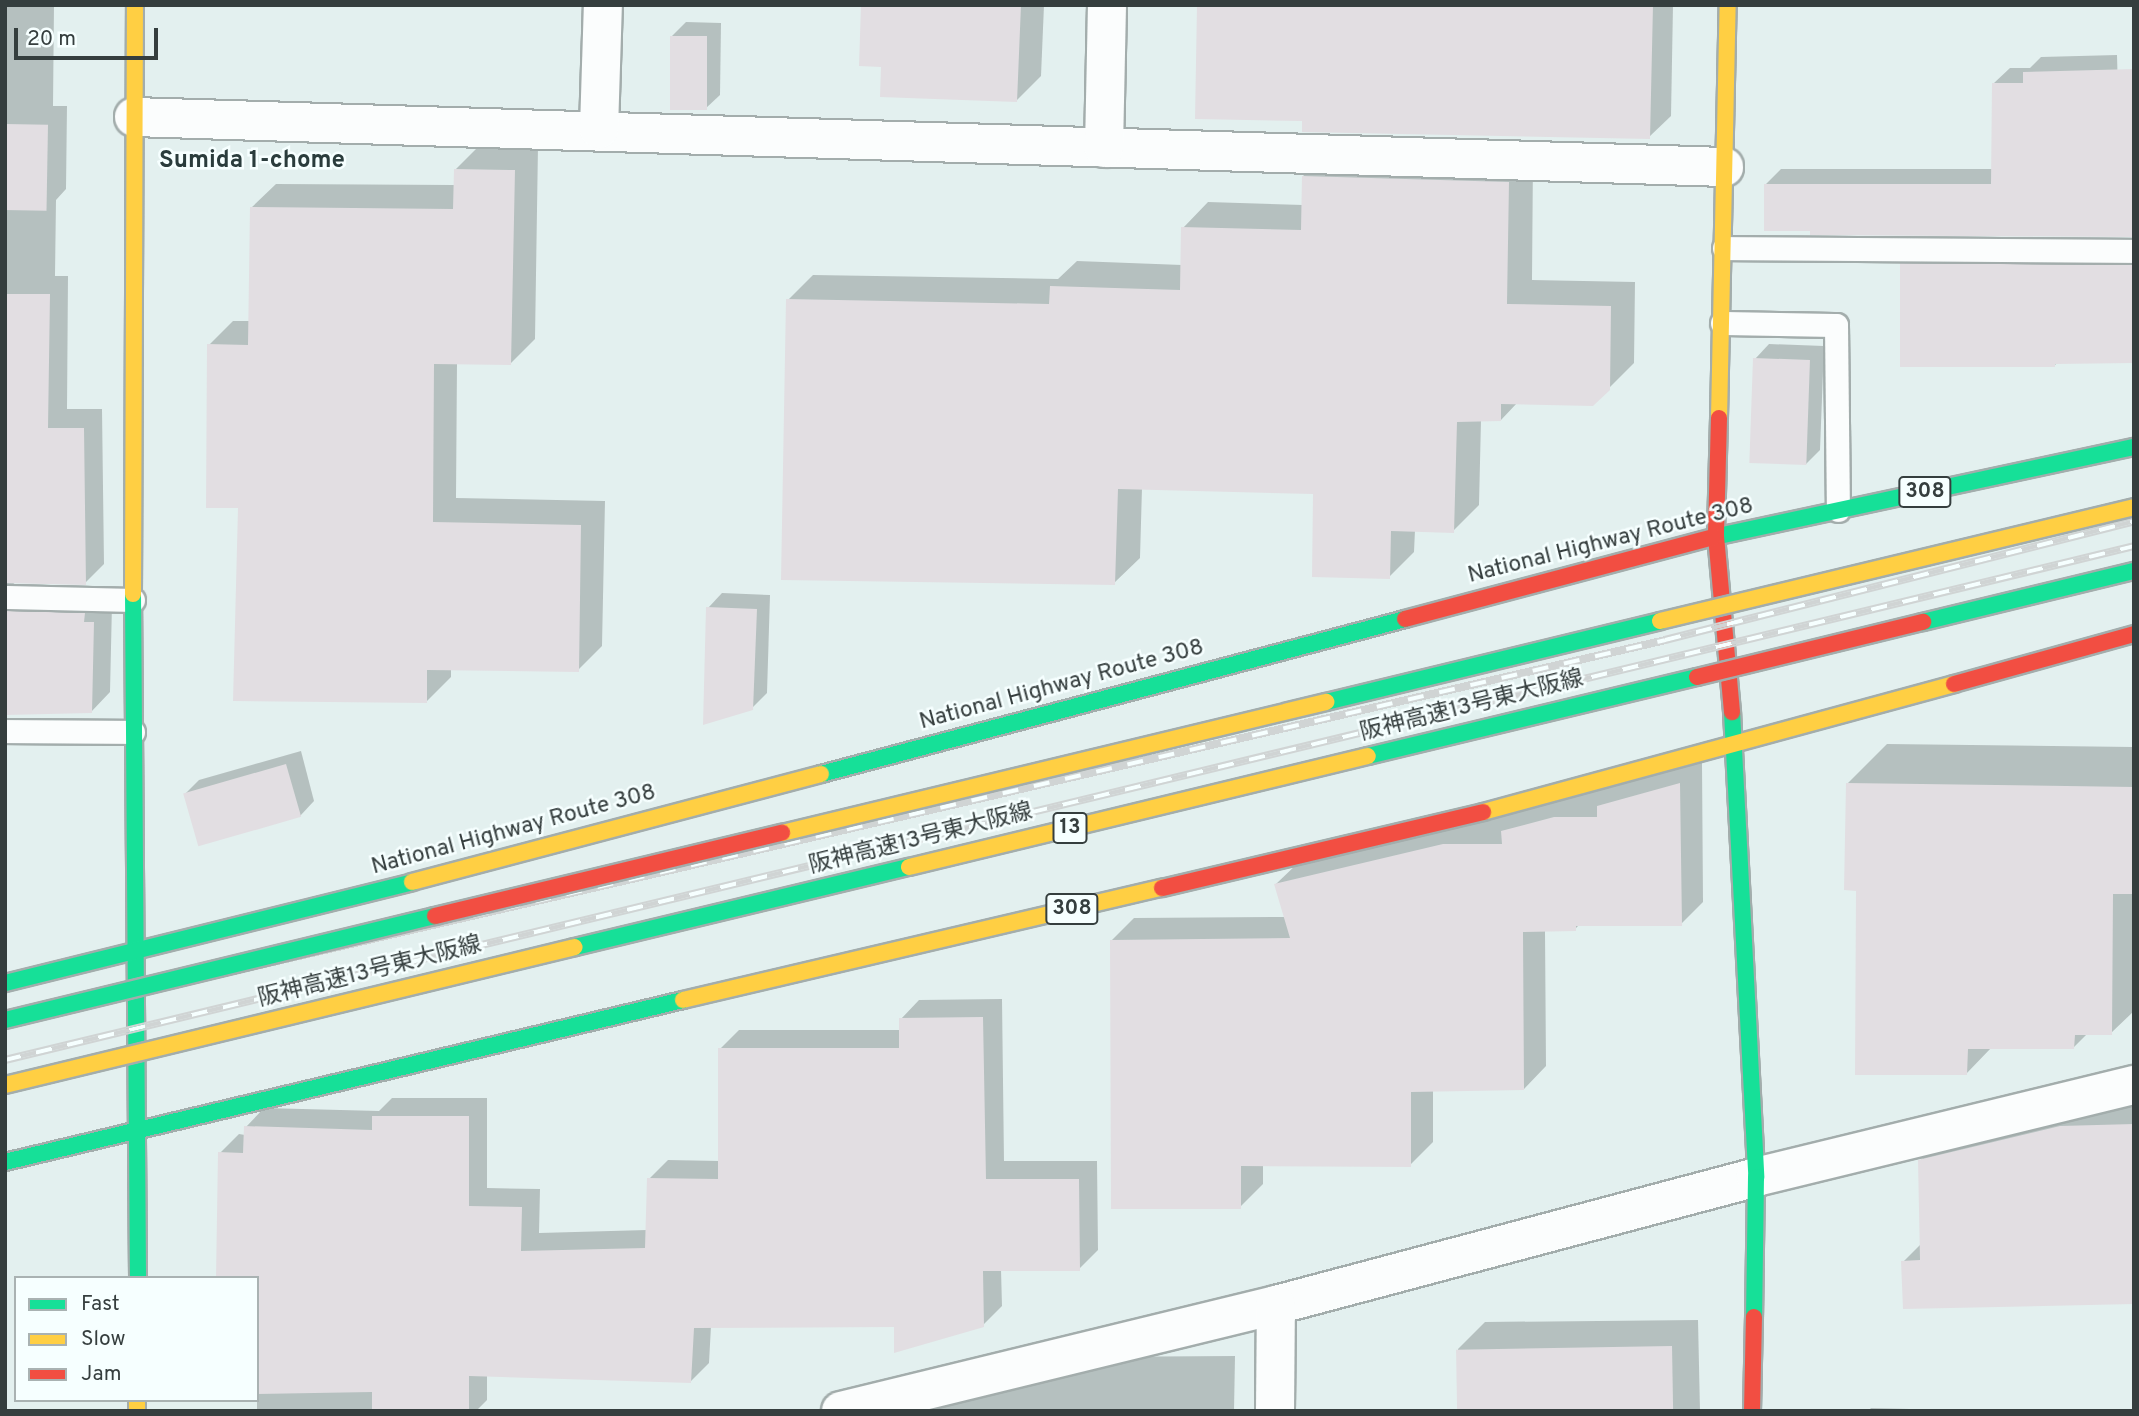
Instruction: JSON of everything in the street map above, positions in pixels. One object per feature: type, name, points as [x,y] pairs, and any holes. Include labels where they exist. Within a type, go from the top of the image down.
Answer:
[{"type":"main road","points":[[135,5],[133,732],[138,1276]]},
{"type":"main road","points":[[1728,5],[1716,537],[1735,743],[1756,1177],[1752,1411]]},
{"type":"main road","name":"National Highway Route 308","points":[[5,983],[441,875],[1716,537],[2134,447]]},
{"type":"main road","name":"阪神高速13号東大阪線","points":[[5,1020],[2134,507]]},
{"type":"main road","name":"阪神高速13号東大阪線","points":[[5,1085],[2134,571]]},
{"type":"main road","name":"308","points":[[5,1162],[137,1128],[1532,801],[2134,634]]},
{"type":"street","points":[[599,129],[603,5]]},
{"type":"street","points":[[1104,148],[1107,5]]},
{"type":"street","points":[[134,117],[599,129],[1724,167]]},
{"type":"street","points":[[841,1411],[1276,1305],[1756,1177],[2134,1084]]},
{"type":"street","points":[[1275,1411],[1276,1305]]},
{"type":"lane","points":[[1724,248],[2134,251]]},
{"type":"lane","points":[[1722,323],[1836,325],[1838,510]]},
{"type":"lane","points":[[5,597],[133,600]]},
{"type":"lane","points":[[5,731],[133,732]]},
{"type":"building","points":[[861,5],[1021,5],[1017,102],[880,97],[881,67],[859,66]]},
{"type":"building","points":[[1197,5],[1653,5],[1650,139],[1302,132],[1302,121],[1195,119]]},
{"type":"building","points":[[670,36],[707,36],[707,110],[670,110]]},
{"type":"building","points":[[2134,69],[2134,237],[1810,235],[1810,231],[1764,231],[1764,184],[1991,184],[1992,83],[2023,83],[2023,72]]},
{"type":"building","points":[[5,124],[48,125],[46,211],[5,210]]},
{"type":"building","points":[[454,169],[515,170],[511,365],[434,364],[433,522],[581,525],[579,672],[427,670],[427,703],[233,701],[238,508],[206,508],[207,344],[248,345],[250,207],[453,209]]},
{"type":"building","points":[[1302,176],[1509,182],[1507,304],[1611,306],[1610,390],[1593,406],[1501,404],[1501,421],[1457,422],[1454,533],[1391,531],[1390,579],[1312,577],[1313,494],[1118,489],[1115,585],[781,580],[786,299],[1049,304],[1050,286],[1180,290],[1181,227],[1301,230]]},
{"type":"building","points":[[1900,263],[2134,265],[2134,363],[2055,364],[2055,367],[1900,367]]},
{"type":"building","points":[[5,294],[50,294],[48,428],[84,428],[86,585],[5,583]]},
{"type":"building","points":[[1753,358],[1810,360],[1806,465],[1749,463]]},
{"type":"building","points":[[706,607],[757,609],[753,710],[703,725]]},
{"type":"building","points":[[5,611],[85,613],[84,622],[94,622],[92,713],[5,715]]},
{"type":"building","points":[[286,764],[301,817],[198,846],[183,793]]},
{"type":"building","points":[[1680,783],[1682,926],[1576,926],[1576,931],[1523,932],[1524,1090],[1411,1092],[1411,1167],[1241,1166],[1241,1209],[1111,1209],[1110,940],[1290,938],[1274,884],[1443,844],[1502,844],[1501,831],[1554,817],[1597,817],[1597,806]]},
{"type":"building","points":[[1846,783],[2134,787],[2134,894],[2113,894],[2112,1035],[2075,1035],[2074,1049],[1968,1049],[1967,1075],[1855,1075],[1856,891],[1844,890]]},
{"type":"building","points":[[983,1017],[986,1179],[1079,1179],[1080,1271],[983,1271],[984,1327],[894,1353],[894,1327],[694,1328],[691,1383],[469,1376],[469,1411],[372,1411],[372,1392],[259,1394],[259,1276],[216,1276],[218,1152],[243,1153],[244,1126],[372,1130],[372,1116],[469,1116],[469,1206],[522,1207],[521,1251],[645,1248],[647,1178],[718,1179],[718,1048],[899,1048],[899,1018]]},
{"type":"building","points":[[2134,1124],[2134,1304],[1903,1309],[1901,1261],[1920,1260],[1918,1160],[2060,1126]]},
{"type":"building","points":[[1672,1346],[1673,1411],[1457,1411],[1456,1350]]},
{"type":"railway","points":[[5,1024],[1665,640],[2134,521]]},
{"type":"railway","points":[[5,1060],[2134,546]]},
{"type":"traffic: fast","points":[[1714,537],[2134,447]]},
{"type":"traffic: fast","points":[[1923,622],[2134,571]]},
{"type":"traffic: fast","points":[[133,594],[138,1276]]},
{"type":"traffic: fast","points":[[821,774],[1405,619]]},
{"type":"traffic: fast","points":[[1326,702],[1660,621]]},
{"type":"traffic: fast","points":[[1368,756],[1697,677]]},
{"type":"traffic: fast","points":[[1732,712],[1756,1177],[1754,1317]]},
{"type":"traffic: fast","points":[[575,947],[909,867]]},
{"type":"traffic: fast","points":[[5,983],[412,882]]},
{"type":"traffic: fast","points":[[5,1020],[435,916]]},
{"type":"traffic: fast","points":[[5,1162],[683,1000]]},
{"type":"traffic: slow","points":[[133,594],[135,5]]},
{"type":"traffic: slow","points":[[1719,418],[1728,5]]},
{"type":"traffic: slow","points":[[1660,621],[2134,507]]},
{"type":"traffic: slow","points":[[1483,812],[1954,684]]},
{"type":"traffic: slow","points":[[782,833],[1326,702]]},
{"type":"traffic: slow","points":[[909,867],[1368,756]]},
{"type":"traffic: slow","points":[[412,882],[821,774]]},
{"type":"traffic: slow","points":[[683,1000],[1162,888]]},
{"type":"traffic: slow","points":[[5,1085],[575,947]]},
{"type":"traffic: slow","points":[[137,1402],[137,1411]]},
{"type":"traffic: jam","points":[[1719,418],[1716,536],[1732,712]]},
{"type":"traffic: jam","points":[[1405,619],[1714,537]]},
{"type":"traffic: jam","points":[[1697,677],[1923,622]]},
{"type":"traffic: jam","points":[[1954,684],[2134,634]]},
{"type":"traffic: jam","points":[[1162,888],[1483,812]]},
{"type":"traffic: jam","points":[[435,916],[782,833]]},
{"type":"traffic: jam","points":[[1752,1411],[1754,1317]]},
{"type":"district","name":"Sumida 1-chome","points":[[252,162]]}]
